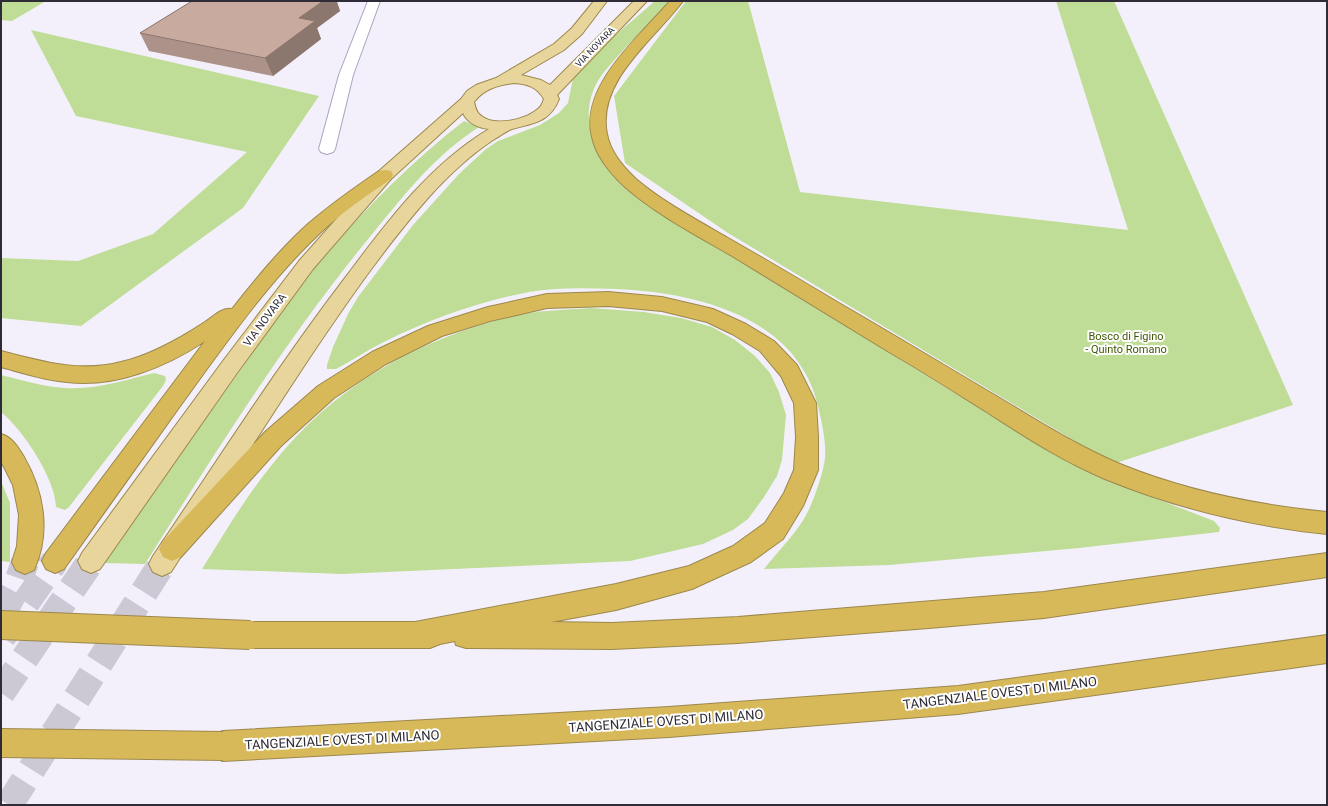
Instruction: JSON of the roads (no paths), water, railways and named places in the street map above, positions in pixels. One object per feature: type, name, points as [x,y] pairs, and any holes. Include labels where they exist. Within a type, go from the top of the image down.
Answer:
[{"type":"highway","points":[[677,1],[614,73],[604,89],[599,104],[596,119],[599,136],[606,153],[616,168],[630,182],[652,199],[1039,434],[1078,456],[1142,483],[1207,502],[1255,513],[1327,523]]},
{"type":"highway","points":[[55,561],[106,489],[250,299],[305,238],[345,202],[385,175]]},
{"type":"highway","points":[[1,359],[49,371],[78,376],[102,374],[152,361],[179,348],[205,333],[250,299]]},
{"type":"highway","points":[[167,556],[273,439],[326,392],[379,358],[435,331],[488,314],[547,301],[608,299],[662,304],[713,316],[739,329],[767,346],[789,371],[805,403],[808,437],[806,470],[794,499],[774,531],[755,545],[742,554],[692,577],[616,597],[415,635]]},
{"type":"highway","points":[[1,443],[13,457],[27,490],[32,519],[30,547],[25,562]]},
{"type":"highway","points":[[1,625],[250,635],[612,636],[778,627],[1044,604],[1327,565]]},
{"type":"highway","name":"TANGENZIALE OVEST DI MILANO","points":[[1,743],[223,746],[669,722],[958,700],[1327,649]]},
{"type":"main road","name":"VIA NOVARA","points":[[91,561],[306,265],[385,175],[466,102],[470,95],[478,89],[501,80],[559,47],[577,31],[601,1]]},
{"type":"main road","name":"VIA NOVARA","points":[[550,94],[641,1]]},
{"type":"main road","name":"VIA NOVARA","points":[[167,556],[256,420],[330,312],[392,230],[434,181],[481,140],[506,126],[527,122],[544,113],[550,107],[550,94],[545,88],[536,83],[520,80],[501,80]]},
{"type":"main road","name":"VIA NOVARA","points":[[466,102],[466,111],[471,117],[481,122],[506,126]]},
{"type":"street","points":[[327,149],[346,75],[374,1]]},
{"type":"tunnel","points":[[2,637],[55,561]]},
{"type":"tunnel","points":[[1,693],[91,561]]},
{"type":"tunnel","points":[[1,616],[16,588],[25,562]]},
{"type":"tunnel","points":[[9,805],[162,564]]},
{"type":"park label","name":"Bosco di Figino - Quinto Romano","points":[[1126,342]]}]
